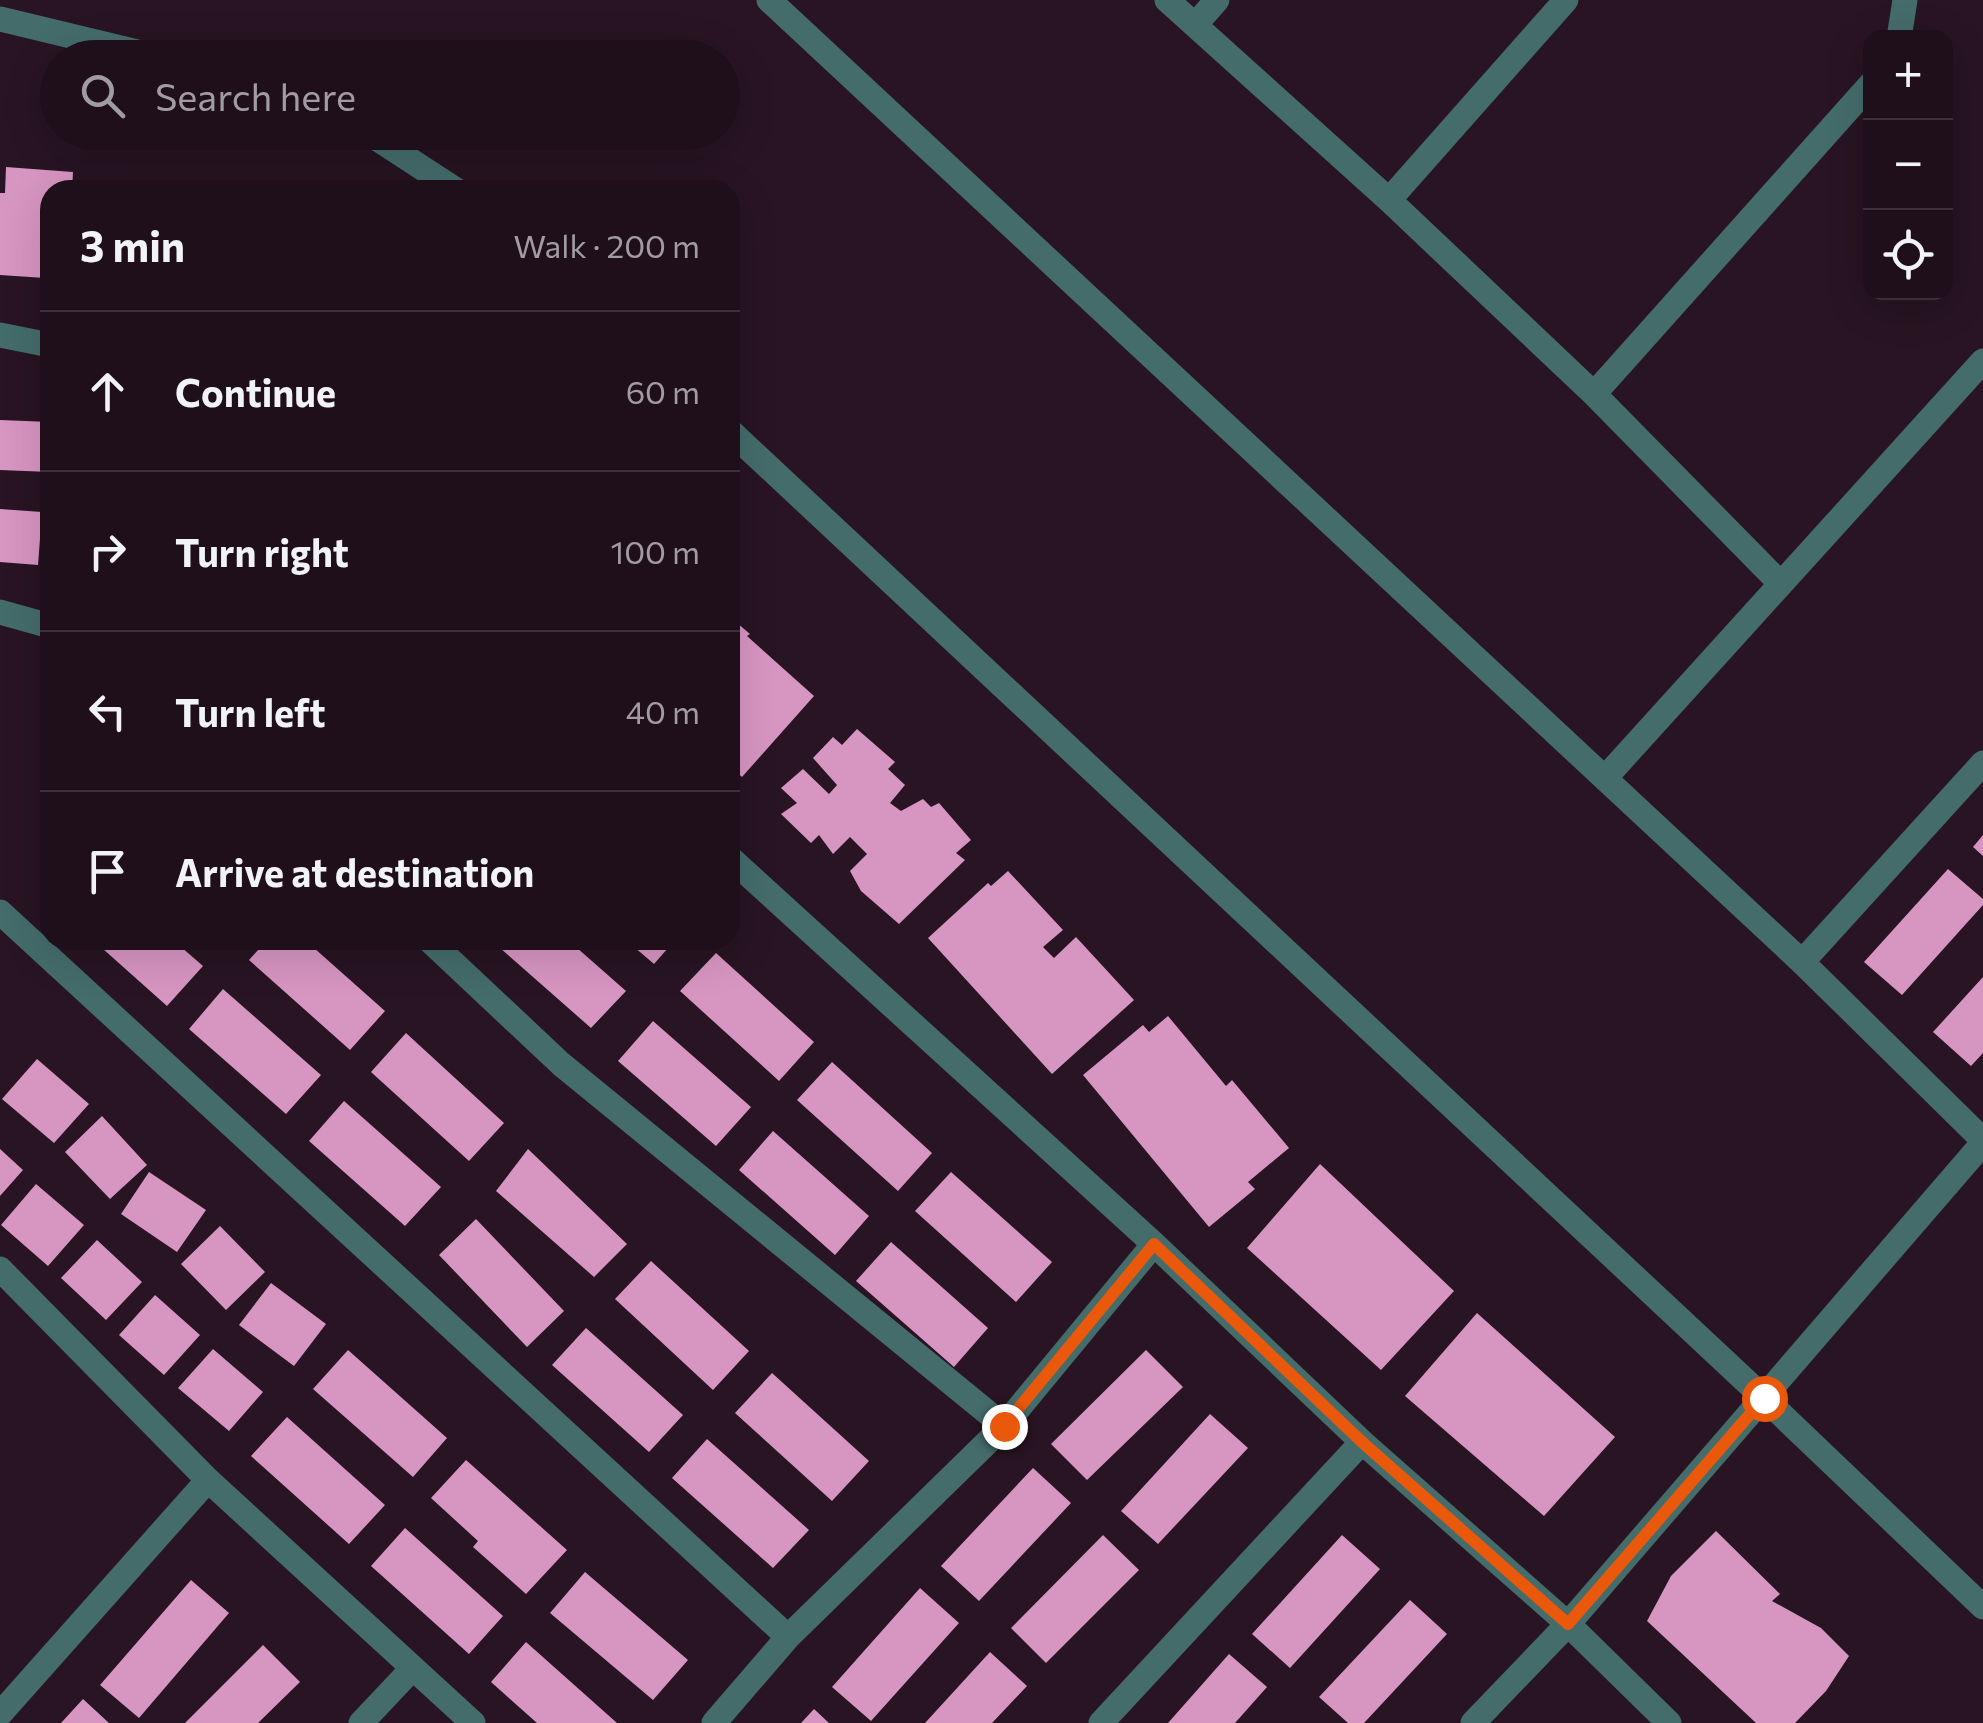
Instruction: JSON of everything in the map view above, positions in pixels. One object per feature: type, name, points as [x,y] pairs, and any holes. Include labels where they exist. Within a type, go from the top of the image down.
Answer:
[{"type":"street","points":[[769,0],[1802,962],[1983,1142],[1568,1624],[1473,1723]]},
{"type":"street","points":[[1168,0],[1594,394],[1781,584]]},
{"type":"street","points":[[1196,26],[1218,0]]},
{"type":"street","points":[[1388,200],[1566,0]]},
{"type":"street","points":[[1900,30],[1905,0]]},
{"type":"street","points":[[0,19],[87,40]]},
{"type":"street","points":[[1594,394],[1863,93]]},
{"type":"street","points":[[395,150],[441,180]]},
{"type":"street","points":[[0,335],[40,343]]},
{"type":"street","points":[[1604,778],[1983,361]]},
{"type":"street","points":[[740,441],[1764,1398],[1983,1608]]},
{"type":"street","points":[[0,612],[40,623]]},
{"type":"street","points":[[1802,962],[1983,763]]},
{"type":"street","points":[[740,867],[1154,1244],[1362,1442],[1568,1624],[1669,1723]]},
{"type":"street","points":[[0,912],[40,949]]},
{"type":"street","points":[[41,950],[788,1637]]},
{"type":"street","points":[[440,950],[560,1064],[1004,1426]]},
{"type":"street","points":[[714,1723],[788,1637],[1004,1426],[1154,1244]]},
{"type":"street","points":[[0,1269],[208,1480],[473,1723]]},
{"type":"street","points":[[1101,1723],[1362,1442]]},
{"type":"street","points":[[0,1714],[208,1480]]},
{"type":"street","points":[[361,1723],[411,1670]]},
{"type":"building","points":[[6,167],[73,172],[73,180],[40,180],[40,278],[0,275],[0,193],[5,193]]},
{"type":"building","points":[[0,420],[40,422],[40,472],[0,470]]},
{"type":"building","points":[[0,509],[40,512],[38,565],[0,562]]},
{"type":"building","points":[[740,626],[814,696],[740,775]]},
{"type":"building","points":[[857,729],[895,762],[888,769],[905,785],[890,803],[901,811],[923,799],[931,807],[939,803],[971,840],[956,853],[965,860],[899,924],[861,891],[850,871],[867,854],[850,837],[833,854],[819,835],[811,843],[781,814],[797,803],[781,788],[803,769],[829,794],[837,785],[813,758],[833,737],[842,745]]},
{"type":"building","points":[[1983,835],[1983,856],[1973,847]]},
{"type":"building","points":[[1948,869],[1983,899],[1983,905],[1902,995],[1864,962]]},
{"type":"building","points":[[1008,871],[1063,930],[1043,947],[1054,958],[1076,937],[1134,1000],[1052,1074],[928,938],[988,883],[991,886]]},
{"type":"building","points":[[104,950],[185,950],[203,966],[167,1006]]},
{"type":"building","points":[[258,950],[316,950],[385,1011],[350,1050],[249,960]]},
{"type":"building","points":[[502,950],[579,950],[626,991],[591,1028]]},
{"type":"building","points":[[638,950],[666,950],[654,964]]},
{"type":"building","points":[[716,953],[814,1042],[779,1081],[680,991]]},
{"type":"building","points":[[1983,977],[1983,1053],[1971,1066],[1933,1032]]},
{"type":"building","points":[[223,989],[321,1075],[286,1114],[189,1029]]},
{"type":"building","points":[[1168,1016],[1226,1086],[1232,1080],[1289,1148],[1248,1182],[1255,1189],[1209,1227],[1083,1075],[1143,1025],[1149,1032]]},
{"type":"building","points":[[653,1021],[751,1107],[716,1146],[618,1061]]},
{"type":"building","points":[[406,1033],[504,1123],[469,1161],[371,1072]]},
{"type":"building","points":[[37,1059],[89,1104],[54,1143],[2,1099]]},
{"type":"building","points":[[832,1062],[932,1153],[898,1191],[797,1100]]},
{"type":"building","points":[[344,1101],[441,1187],[405,1226],[309,1141]]},
{"type":"building","points":[[102,1116],[147,1165],[110,1199],[65,1152]]},
{"type":"building","points":[[773,1131],[869,1216],[835,1255],[739,1170]]},
{"type":"building","points":[[0,1149],[23,1170],[0,1196]]},
{"type":"building","points":[[528,1149],[627,1244],[594,1277],[496,1191]]},
{"type":"building","points":[[1320,1164],[1454,1291],[1381,1370],[1247,1248]]},
{"type":"building","points":[[149,1172],[206,1210],[177,1252],[121,1214]]},
{"type":"building","points":[[951,1172],[1052,1262],[1016,1302],[915,1211]]},
{"type":"building","points":[[36,1184],[84,1225],[48,1266],[1,1225]]},
{"type":"building","points":[[476,1219],[564,1311],[527,1347],[439,1255]]},
{"type":"building","points":[[220,1226],[265,1272],[226,1310],[181,1264]]},
{"type":"building","points":[[97,1240],[142,1282],[106,1320],[61,1278]]},
{"type":"building","points":[[891,1242],[988,1328],[954,1367],[856,1281]]},
{"type":"building","points":[[651,1261],[749,1351],[713,1390],[615,1299]]},
{"type":"building","points":[[271,1283],[326,1324],[294,1366],[239,1325]]},
{"type":"building","points":[[155,1295],[200,1335],[164,1375],[119,1335]]},
{"type":"building","points":[[1477,1313],[1615,1437],[1544,1516],[1405,1396]]},
{"type":"building","points":[[586,1328],[683,1415],[649,1452],[552,1365]]},
{"type":"building","points":[[213,1349],[263,1392],[229,1431],[178,1388]]},
{"type":"building","points":[[348,1350],[447,1438],[413,1477],[313,1389]]},
{"type":"building","points":[[1146,1350],[1183,1387],[1087,1480],[1051,1444]]},
{"type":"building","points":[[772,1373],[869,1461],[832,1501],[735,1413]]},
{"type":"building","points":[[1210,1414],[1248,1448],[1158,1544],[1121,1511]]},
{"type":"building","points":[[287,1417],[385,1505],[349,1544],[251,1456]]},
{"type":"building","points":[[707,1439],[809,1530],[773,1568],[672,1478]]},
{"type":"building","points":[[466,1460],[567,1550],[526,1594],[473,1547],[478,1541],[431,1498]]},
{"type":"building","points":[[1033,1468],[1071,1503],[979,1601],[941,1566]]},
{"type":"building","points":[[405,1528],[503,1616],[469,1654],[371,1566]]},
{"type":"building","points":[[1716,1531],[1780,1594],[1772,1601],[1821,1628],[1849,1656],[1826,1691],[1795,1723],[1756,1723],[1647,1621],[1671,1576]]},
{"type":"building","points":[[1103,1535],[1139,1570],[1046,1663],[1011,1628]]},
{"type":"building","points":[[1342,1535],[1380,1569],[1290,1668],[1252,1634]]},
{"type":"building","points":[[585,1572],[688,1660],[653,1700],[550,1613]]},
{"type":"building","points":[[191,1580],[229,1613],[139,1718],[100,1685]]},
{"type":"building","points":[[920,1588],[959,1623],[871,1721],[832,1687]]},
{"type":"building","points":[[1410,1600],[1447,1634],[1364,1723],[1348,1723],[1319,1697]]},
{"type":"building","points":[[526,1642],[617,1723],[537,1723],[491,1682]]},
{"type":"building","points":[[263,1645],[300,1682],[258,1723],[185,1723]]},
{"type":"building","points":[[990,1652],[1027,1686],[992,1723],[925,1723]]},
{"type":"building","points":[[1229,1654],[1267,1687],[1235,1723],[1168,1723]]},
{"type":"building","points":[[83,1699],[109,1723],[61,1723]]},
{"type":"building","points":[[814,1709],[829,1723],[801,1723]]},
{"type":"route","points":[[1004,1426],[1154,1244],[1362,1442],[1568,1624],[1764,1398]]}]
